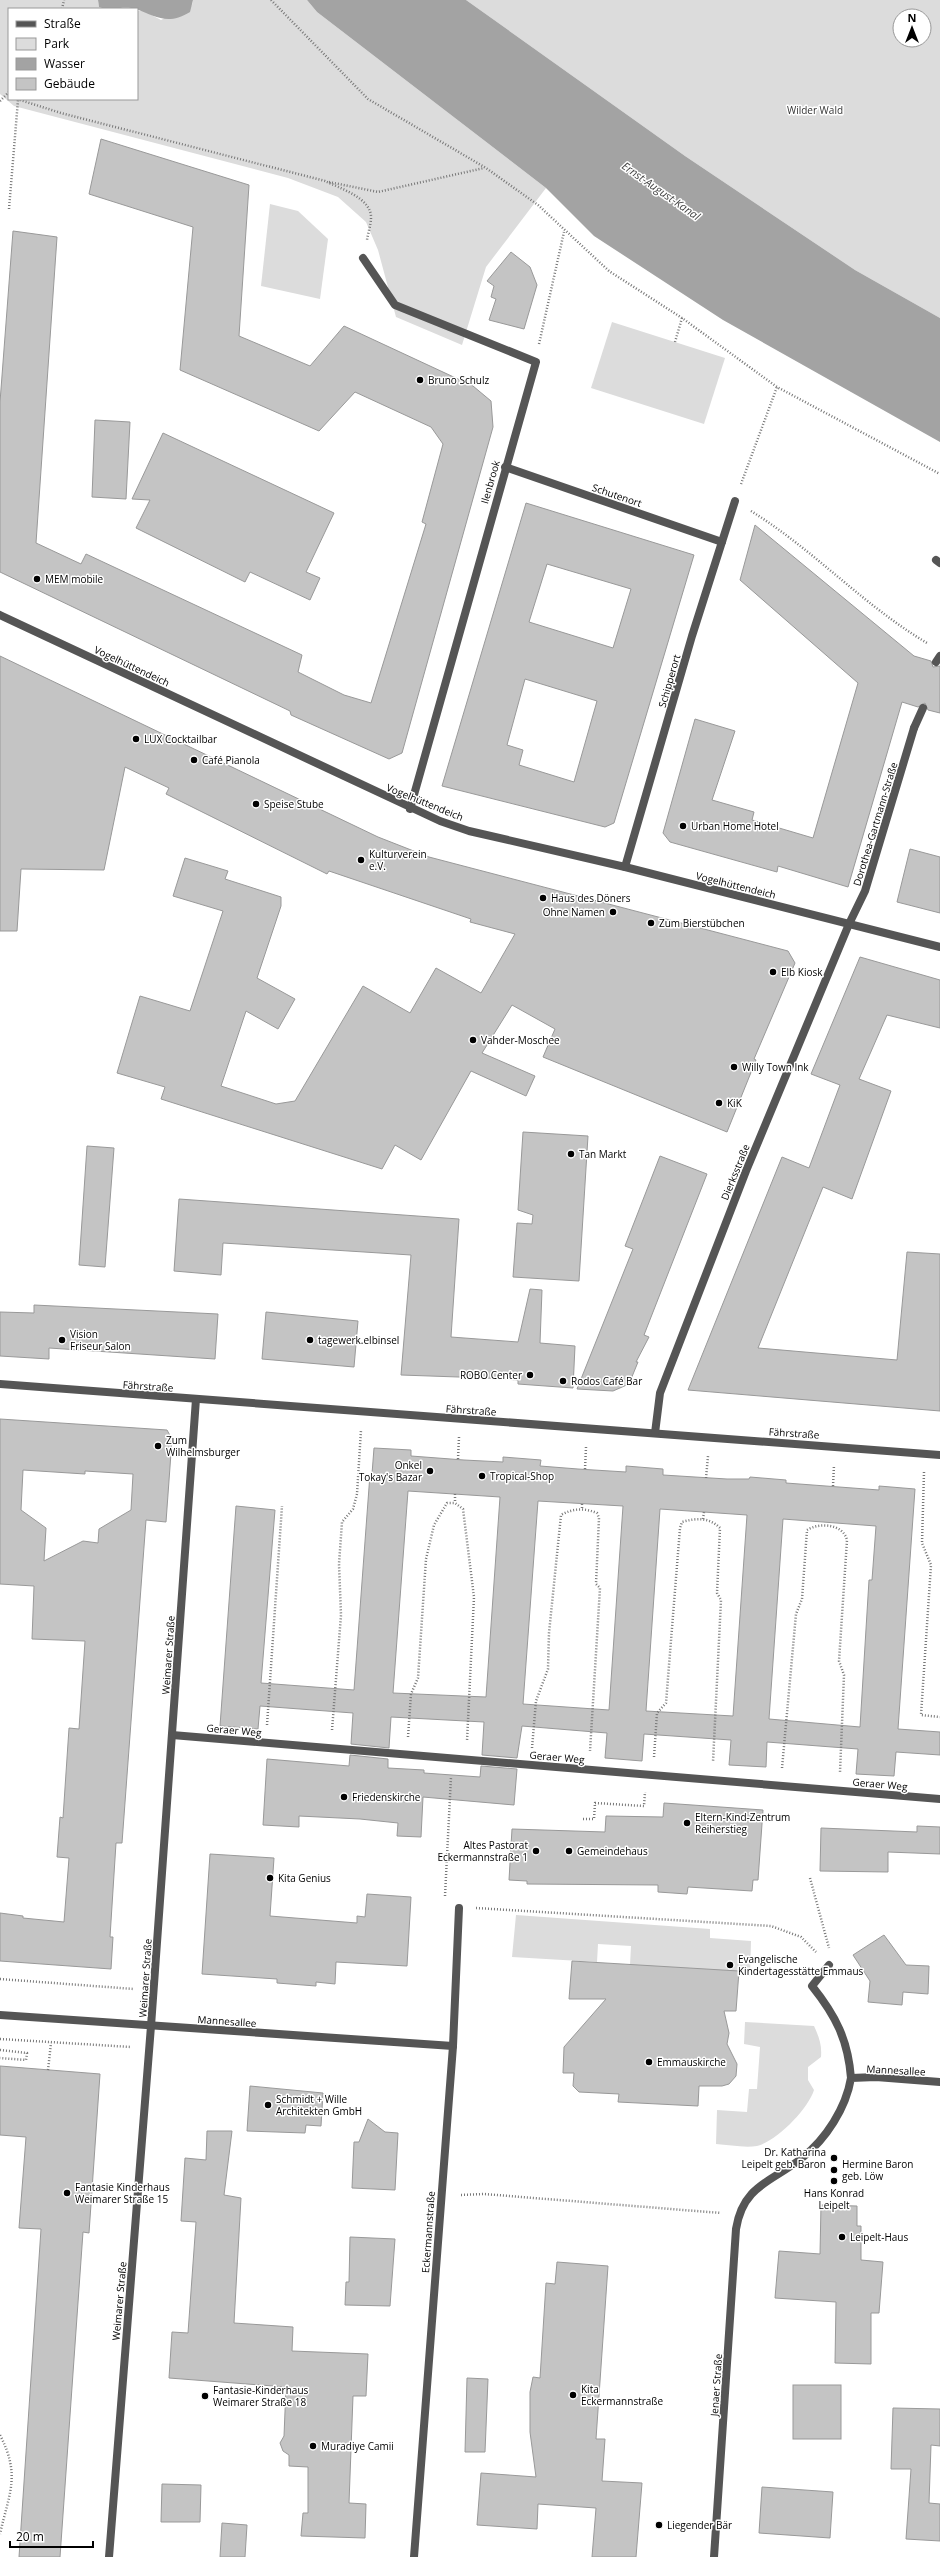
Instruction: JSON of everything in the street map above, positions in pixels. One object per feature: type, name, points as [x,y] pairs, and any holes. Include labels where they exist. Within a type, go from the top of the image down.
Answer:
[{"type":"street","points":[[363,258],[395,305],[536,362]]},
{"type":"street","name":"Ilenbrook","points":[[410,809],[505,467],[536,362]]},
{"type":"street","name":"Schutenort","points":[[505,467],[722,542]]},
{"type":"street","name":"Schipperort","points":[[625,867],[735,501]]},
{"type":"street","name":"Vogelhüttendeich","points":[[0,615],[410,809],[469,831],[625,867],[940,947]]},
{"type":"street","name":"Dorothea-Gartmann-Straße","points":[[849,924],[865,891],[914,728],[923,708]]},
{"type":"street","name":"Dierksstraße","points":[[655,1433],[660,1392],[746,1171],[849,924]]},
{"type":"street","name":"Fährstraße","points":[[0,1384],[940,1455]]},
{"type":"street","name":"Weimarer Straße","points":[[109,2557],[151,2026],[196,1399]]},
{"type":"street","name":"Geraer Weg","points":[[172,1735],[940,1799]]},
{"type":"street","name":"Eckermannstraße","points":[[414,2557],[440,2195],[453,2046],[458,1908]]},
{"type":"street","points":[[738,2214],[751,2192],[802,2158],[815,2147],[848,2095],[851,2078],[849,2054],[831,2009],[812,1986],[829,1964]]},
{"type":"street","name":"Mannesallee","points":[[0,2015],[453,2046]]},
{"type":"street","name":"Mannesallee","points":[[851,2078],[876,2077],[940,2082]]},
{"type":"street","name":"Jenaer Straße","points":[[714,2557],[738,2214]]},
{"type":"path","points":[[271,0],[368,99],[486,168],[538,205],[564,232],[609,271],[682,318],[777,387],[940,474]]},
{"type":"path","points":[[0,101],[8,93]]},
{"type":"path","points":[[9,209],[17,100]]},
{"type":"path","points":[[21,100],[325,181],[378,192],[486,168]]},
{"type":"path","points":[[325,181],[357,195],[372,217],[363,258]]},
{"type":"path","points":[[536,362],[564,232]]},
{"type":"path","points":[[675,342],[682,318]]},
{"type":"path","points":[[777,387],[735,501],[780,529],[892,622],[928,644]]},
{"type":"path","points":[[330,1748],[340,1615],[339,1564],[342,1522],[353,1510],[356,1494],[362,1412]]},
{"type":"path","points":[[924,1454],[922,1543],[931,1565],[921,1715],[940,1718]]},
{"type":"path","points":[[455,1494],[456,1504]]},
{"type":"path","points":[[408,1755],[411,1694],[418,1678],[426,1558],[434,1525],[447,1503],[456,1504],[463,1509],[474,1597],[465,1760]]},
{"type":"path","points":[[582,1504],[582,1509]]},
{"type":"path","points":[[265,1743],[282,1506]]},
{"type":"path","points":[[531,1765],[536,1701],[548,1669],[549,1633],[561,1515],[568,1510],[582,1509],[597,1513],[599,1518],[596,1584],[600,1588],[589,1770]]},
{"type":"path","points":[[703,1519],[704,1512]]},
{"type":"path","points":[[583,1819],[594,1819],[595,1803],[644,1806],[650,1775],[657,1713],[666,1703],[680,1528],[682,1522],[703,1519],[714,1522],[720,1528],[717,1593],[721,1600],[712,1780]]},
{"type":"path","points":[[780,1786],[796,1614],[802,1599],[807,1530],[813,1526],[830,1524],[846,1533],[847,1540],[839,1661],[844,1675],[839,1791]]},
{"type":"path","points":[[452,1758],[445,1903],[458,1908],[771,1926],[801,1937],[829,1964]]},
{"type":"path","points":[[810,1878],[829,1946],[829,1964]]},
{"type":"path","points":[[0,1979],[134,1989]]},
{"type":"path","points":[[0,2039],[130,2048],[151,2026]]},
{"type":"path","points":[[48,2070],[51,2043]]},
{"type":"path","points":[[0,2050],[27,2053],[26,2060],[0,2058]]},
{"type":"path","points":[[440,2195],[484,2194],[738,2214]]},
{"type":"path","points":[[0,2435],[11,2462],[13,2480],[0,2534]]},
{"type":"green space","points":[[0,0],[98,0],[99,7],[102,8],[8,8],[8,100],[138,100],[138,11],[144,11],[161,20],[192,5],[193,0],[307,0],[317,12],[546,188],[486,267],[462,345],[396,317],[378,250],[366,222],[338,197],[288,178],[14,106],[0,94]]},
{"type":"green space","name":"Wilder Wald","points":[[466,0],[940,0],[940,318],[855,270],[685,156]]},
{"type":"green space","points":[[270,204],[298,211],[328,239],[320,299],[261,286]]},
{"type":"green space","points":[[612,322],[725,358],[704,424],[591,388]]},
{"type":"green space","points":[[516,1915],[710,1929],[710,1938],[751,1941],[750,1976],[630,1965],[631,1946],[598,1944],[597,1962],[512,1957]]},
{"type":"green space","points":[[745,2022],[814,2026],[820,2041],[821,2057],[808,2067],[808,2080],[814,2090],[811,2098],[799,2115],[774,2138],[765,2143],[747,2147],[716,2144],[717,2110],[747,2112],[749,2089],[757,2089],[760,2047],[744,2044]]},
{"type":"water","points":[[98,0],[193,0],[190,12],[182,16],[168,19],[156,17],[138,10],[138,8],[99,7]]},
{"type":"water","name":"Ernst-August-Kanal","points":[[307,0],[466,0],[685,156],[855,270],[940,318],[940,442],[723,320],[594,236],[546,188],[317,12]]},
{"type":"building","points":[[101,139],[249,185],[239,336],[310,366],[344,326],[473,386],[491,401],[493,427],[402,753],[389,759],[291,715],[290,711],[0,572],[0,402],[13,231],[57,237],[36,543],[81,564],[86,554],[302,655],[298,672],[344,695],[371,703],[426,524],[422,522],[443,444],[431,427],[355,392],[319,431],[180,370],[193,227],[89,194]]},
{"type":"building","points":[[511,252],[530,267],[537,285],[524,329],[489,320],[496,299],[491,297],[494,286],[487,281]]},
{"type":"building","points":[[95,420],[130,422],[126,499],[92,497]]},
{"type":"building","points":[[163,433],[334,513],[306,572],[320,578],[310,600],[250,572],[245,582],[136,528],[150,500],[132,499]]},
{"type":"building","points":[[526,503],[694,555],[614,823],[605,827],[442,786]],"holes":[[[547,564],[631,589],[613,648],[529,622]],[[525,679],[597,701],[574,782],[519,765],[523,750],[507,745]]]},
{"type":"building","points":[[755,525],[914,656],[931,661],[933,667],[940,666],[940,713],[928,710],[925,703],[918,707],[902,702],[848,887],[778,866],[777,872],[670,842],[663,833],[695,719],[735,731],[712,800],[754,812],[752,820],[813,838],[858,683],[740,580]]},
{"type":"building","points":[[0,656],[378,837],[429,857],[788,951],[795,963],[754,1059],[756,1060],[727,1132],[543,1057],[555,1029],[512,1005],[482,1053],[535,1076],[526,1096],[471,1071],[421,1160],[395,1145],[382,1169],[161,1099],[165,1087],[117,1073],[140,996],[190,1011],[223,911],[173,896],[185,858],[228,871],[225,879],[281,897],[281,906],[257,978],[295,999],[278,1029],[246,1011],[221,1086],[276,1104],[295,1101],[363,986],[410,1013],[436,968],[481,993],[515,934],[470,922],[471,919],[329,871],[327,874],[166,794],[169,788],[125,767],[104,870],[21,869],[17,931],[0,931]]},
{"type":"building","points":[[910,849],[940,857],[940,913],[897,902]]},
{"type":"building","points":[[860,957],[940,980],[940,1028],[887,1015],[859,1079],[891,1091],[852,1199],[823,1187],[758,1348],[897,1360],[907,1252],[940,1254],[940,1411],[688,1390],[782,1157],[809,1168],[840,1085],[811,1074]]},
{"type":"building","points":[[523,1132],[588,1136],[579,1281],[513,1277],[517,1223],[532,1224],[533,1215],[518,1210]]},
{"type":"building","points":[[87,1146],[114,1148],[105,1267],[79,1265]]},
{"type":"building","points":[[660,1156],[707,1174],[644,1335],[649,1337],[636,1362],[638,1362],[629,1384],[613,1391],[577,1389],[633,1249],[625,1246]]},
{"type":"building","points":[[179,1199],[459,1219],[451,1337],[518,1342],[530,1289],[542,1290],[540,1343],[575,1346],[573,1388],[518,1384],[518,1380],[401,1375],[411,1255],[223,1243],[221,1275],[174,1271]]},
{"type":"building","points":[[34,1305],[218,1314],[215,1359],[49,1348],[49,1359],[0,1356],[0,1312],[34,1313]]},
{"type":"building","name":"tagewerk.elbinsel","points":[[266,1312],[358,1321],[354,1367],[262,1359]]},
{"type":"building","points":[[0,1419],[167,1430],[172,1439],[166,1522],[146,1520],[122,1843],[116,1843],[110,1937],[113,1937],[111,1969],[0,1961],[0,1913],[23,1916],[23,1918],[64,1922],[69,1858],[57,1857],[60,1817],[63,1818],[69,1728],[79,1729],[85,1641],[32,1639],[34,1586],[0,1584]],"holes":[[[23,1470],[85,1474],[85,1471],[133,1474],[131,1510],[99,1529],[98,1543],[83,1541],[44,1561],[46,1528],[21,1510]]]},
{"type":"building","points":[[374,1448],[411,1450],[411,1456],[464,1460],[503,1462],[503,1457],[541,1460],[540,1466],[578,1469],[626,1472],[626,1466],[663,1469],[663,1475],[727,1479],[749,1479],[750,1477],[786,1480],[786,1483],[879,1490],[879,1486],[915,1489],[898,1729],[940,1732],[940,1755],[896,1752],[894,1776],[856,1774],[858,1749],[767,1742],[766,1767],[729,1765],[731,1740],[644,1734],[642,1761],[605,1758],[607,1733],[522,1726],[517,1758],[482,1755],[484,1722],[391,1717],[389,1748],[351,1744],[353,1713],[260,1706],[258,1729],[220,1726],[236,1506],[275,1510],[261,1683],[354,1690],[370,1474],[372,1474]],"holes":[[[408,1491],[500,1497],[486,1697],[393,1693]],[[538,1501],[623,1506],[609,1710],[523,1704]],[[660,1509],[747,1515],[733,1716],[646,1711]],[[783,1519],[876,1526],[872,1580],[869,1580],[860,1727],[769,1719]]]},
{"type":"building","name":"Friedenskirche","points":[[350,1755],[388,1759],[388,1768],[424,1770],[424,1773],[480,1777],[481,1766],[517,1769],[514,1805],[423,1797],[421,1837],[397,1836],[398,1823],[360,1819],[299,1816],[299,1827],[263,1825],[267,1759],[349,1766]]},
{"type":"building","points":[[664,1803],[763,1810],[758,1880],[753,1880],[752,1891],[688,1887],[687,1894],[658,1892],[658,1885],[527,1884],[527,1881],[509,1880],[512,1829],[605,1832],[606,1816],[663,1817]]},
{"type":"building","points":[[917,1826],[940,1827],[940,1854],[888,1852],[888,1872],[820,1871],[821,1828],[917,1832]]},
{"type":"building","points":[[210,1854],[274,1858],[270,1916],[357,1923],[357,1916],[365,1917],[367,1894],[411,1897],[407,1966],[336,1962],[335,1984],[316,1982],[316,1986],[277,1983],[277,1979],[202,1974]]},
{"type":"building","points":[[884,1935],[906,1965],[929,1966],[928,1994],[903,1992],[902,2005],[868,2002],[870,1981],[853,1955]]},
{"type":"building","points":[[572,1961],[739,1971],[736,2011],[724,2011],[729,2033],[727,2044],[737,2064],[736,2076],[729,2084],[722,2086],[699,2086],[698,2106],[618,2102],[619,2094],[579,2092],[573,2086],[574,2073],[563,2073],[564,2047],[606,1999],[569,1999]]},
{"type":"building","points":[[0,2066],[100,2074],[89,2233],[83,2232],[60,2557],[19,2557],[41,2229],[19,2228],[26,2137],[0,2135]]},
{"type":"building","points":[[250,2086],[323,2093],[321,2126],[306,2125],[305,2133],[247,2131]]},
{"type":"building","points":[[368,2119],[385,2132],[398,2133],[395,2190],[352,2188],[354,2142],[359,2142]]},
{"type":"building","points":[[207,2131],[232,2131],[224,2195],[241,2198],[234,2323],[293,2327],[292,2351],[368,2354],[366,2396],[353,2396],[349,2503],[366,2504],[365,2538],[301,2536],[303,2513],[308,2513],[308,2467],[289,2466],[289,2455],[283,2451],[280,2443],[284,2436],[286,2387],[169,2378],[172,2332],[188,2333],[196,2222],[181,2221],[185,2158],[206,2160]]},
{"type":"building","points":[[821,2205],[857,2206],[857,2226],[861,2226],[861,2260],[883,2262],[879,2313],[871,2313],[871,2364],[835,2363],[836,2302],[775,2298],[779,2251],[820,2254]]},
{"type":"building","points":[[350,2237],[395,2239],[390,2306],[345,2305],[346,2282],[349,2282]]},
{"type":"building","points":[[557,2262],[608,2266],[596,2439],[605,2439],[602,2481],[642,2483],[636,2557],[592,2557],[596,2508],[538,2504],[537,2529],[477,2525],[481,2473],[536,2477],[530,2432],[530,2392],[533,2377],[540,2378],[546,2283],[555,2284]]},
{"type":"building","points":[[467,2378],[488,2379],[485,2452],[465,2452]]},
{"type":"building","points":[[793,2385],[841,2385],[841,2439],[793,2439]]},
{"type":"building","points":[[893,2408],[940,2409],[940,2446],[931,2445],[929,2503],[940,2504],[940,2541],[906,2539],[911,2469],[891,2469]]},
{"type":"building","points":[[162,2484],[201,2485],[200,2522],[161,2522]]},
{"type":"building","points":[[762,2487],[833,2492],[830,2538],[759,2533]]},
{"type":"building","points":[[222,2523],[247,2525],[245,2557],[220,2557]]},
{"type":"place","name":"Bruno Schulz","points":[[420,380]]},
{"type":"place","name":"MEM mobile","points":[[37,579]]},
{"type":"place","name":"LUX Cocktailbar","points":[[136,739]]},
{"type":"place","name":"Café Pianola","points":[[194,760]]},
{"type":"place","name":"Speise Stube","points":[[256,804]]},
{"type":"place","name":"Urban Home Hotel","points":[[683,826]]},
{"type":"place","name":"Kulturverein e.V.","points":[[361,860]]},
{"type":"place","name":"Haus des Döners","points":[[543,898]]},
{"type":"place","name":"Ohne Namen","points":[[613,912]]},
{"type":"place","name":"Zum Bierstübchen","points":[[651,923]]},
{"type":"place","name":"Elb Kiosk","points":[[773,972]]},
{"type":"place","name":"Vahder-Moschee","points":[[473,1040]]},
{"type":"place","name":"Willy Town Ink","points":[[734,1067]]},
{"type":"place","name":"KiK","points":[[719,1103]]},
{"type":"place","name":"Tan Markt","points":[[571,1154]]},
{"type":"place","name":"Vision Friseur Salon","points":[[62,1340]]},
{"type":"place","name":"tagewerk.elbinsel","points":[[310,1340]]},
{"type":"place","name":"ROBO Center","points":[[530,1375]]},
{"type":"place","name":"Rodos Café Bar","points":[[563,1381]]},
{"type":"place","name":"Zum Wilhelmsburger","points":[[158,1446]]},
{"type":"place","name":"Onkel Tokay's Bazar","points":[[430,1471]]},
{"type":"place","name":"Tropical-Shop","points":[[482,1476]]},
{"type":"place","name":"Friedenskirche","points":[[344,1797]]},
{"type":"place","name":"Eltern-Kind-Zentrum Reiherstieg","points":[[687,1823]]},
{"type":"place","name":"Altes Pastorat Eckermannstraße 1","points":[[536,1851]]},
{"type":"place","name":"Gemeindehaus","points":[[569,1851]]},
{"type":"place","name":"Kita Genius","points":[[270,1878]]},
{"type":"place","name":"Evangelische Kindertagesstätte Emmaus","points":[[730,1965]]},
{"type":"place","name":"Emmauskirche","points":[[649,2062]]},
{"type":"place","name":"Schmidt + Wille Architekten GmbH","points":[[268,2105]]},
{"type":"place","name":"Dr. Katharina Leipelt geb. Baron","points":[[834,2158]]},
{"type":"place","name":"Hermine Baron geb. Löw","points":[[834,2170]]},
{"type":"place","name":"Hans Konrad Leipelt","points":[[834,2181]]},
{"type":"place","name":"Fantasie Kinderhaus Weimarer Straße 15","points":[[67,2193]]},
{"type":"place","name":"Leipelt-Haus","points":[[842,2237]]},
{"type":"place","name":"Kita Eckermannstraße","points":[[573,2395]]},
{"type":"place","name":"Fantasie-Kinderhaus Weimarer Straße 18","points":[[205,2396]]},
{"type":"place","name":"Muradiye Camii","points":[[313,2446]]},
{"type":"place","name":"Liegender Bär","points":[[659,2525]]}]
